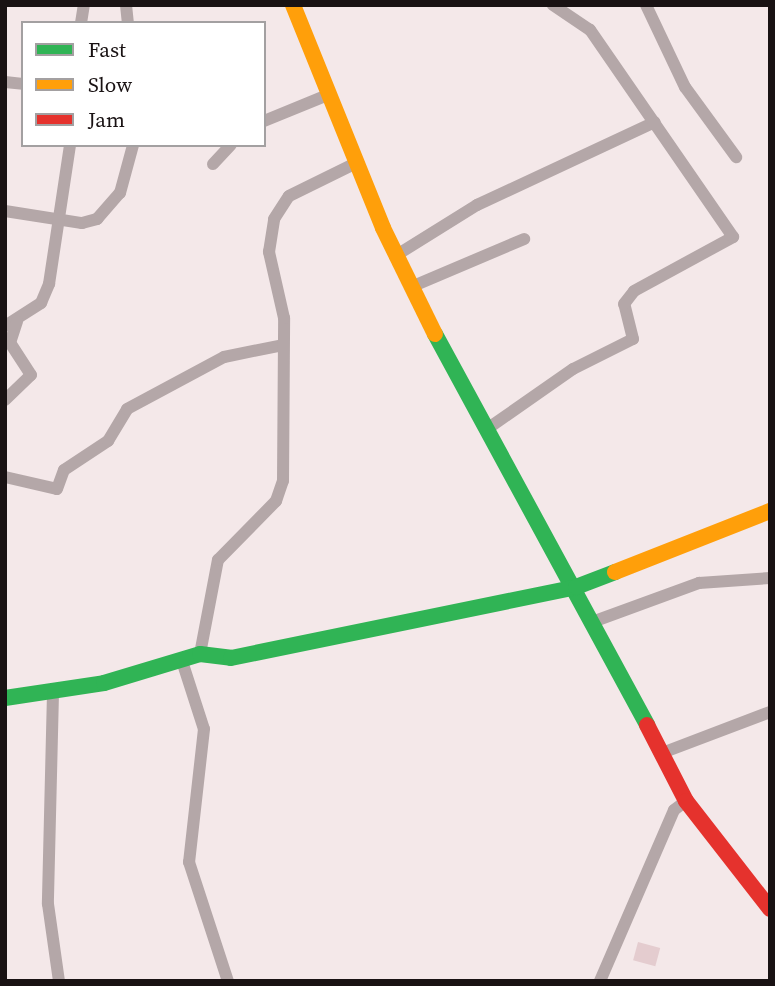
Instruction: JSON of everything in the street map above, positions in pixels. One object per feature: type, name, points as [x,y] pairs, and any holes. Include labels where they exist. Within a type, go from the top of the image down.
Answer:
[{"type":"street","points":[[69,5],[83,7]]},
{"type":"street","points":[[487,429],[573,369],[632,339],[624,304],[634,291],[733,237],[590,30],[552,5]]},
{"type":"street","points":[[646,5],[685,87],[736,157]]},
{"type":"street","points":[[296,6],[395,256],[411,287],[595,621],[686,801],[763,894],[770,909]]},
{"type":"street","points":[[266,120],[330,94]]},
{"type":"street","points":[[395,256],[477,205],[655,122]]},
{"type":"street","points":[[5,400],[31,375],[10,342],[11,324],[41,303],[49,284],[56,220],[70,147]]},
{"type":"street","points":[[5,211],[56,220],[90,222],[107,212],[120,193],[132,147]]},
{"type":"street","points":[[213,163],[229,147]]},
{"type":"street","points":[[201,654],[218,560],[280,494],[283,345],[269,253],[274,219],[300,189],[358,162]]},
{"type":"street","points":[[411,287],[524,239]]},
{"type":"street","points":[[5,477],[57,489],[64,470],[108,441],[127,409],[224,357],[283,345]]},
{"type":"street","points":[[5,698],[52,693],[201,654],[231,658],[576,587],[770,511]]},
{"type":"street","points":[[595,621],[699,583],[770,578]]},
{"type":"street","points":[[182,661],[204,729],[188,862],[209,910],[228,981]]},
{"type":"street","points":[[52,693],[48,904],[59,981]]},
{"type":"street","points":[[662,753],[770,712]]},
{"type":"street","points":[[600,981],[674,810],[686,801]]},
{"type":"building","points":[[638,942],[660,948],[655,966],[633,960]]},
{"type":"traffic: fast","points":[[435,334],[647,725]]},
{"type":"traffic: fast","points":[[5,698],[104,683],[200,654],[231,658],[576,587],[615,572]]},
{"type":"traffic: slow","points":[[293,5],[383,228],[435,334]]},
{"type":"traffic: slow","points":[[615,572],[770,511]]},
{"type":"traffic: jam","points":[[647,725],[686,801],[770,909]]}]
